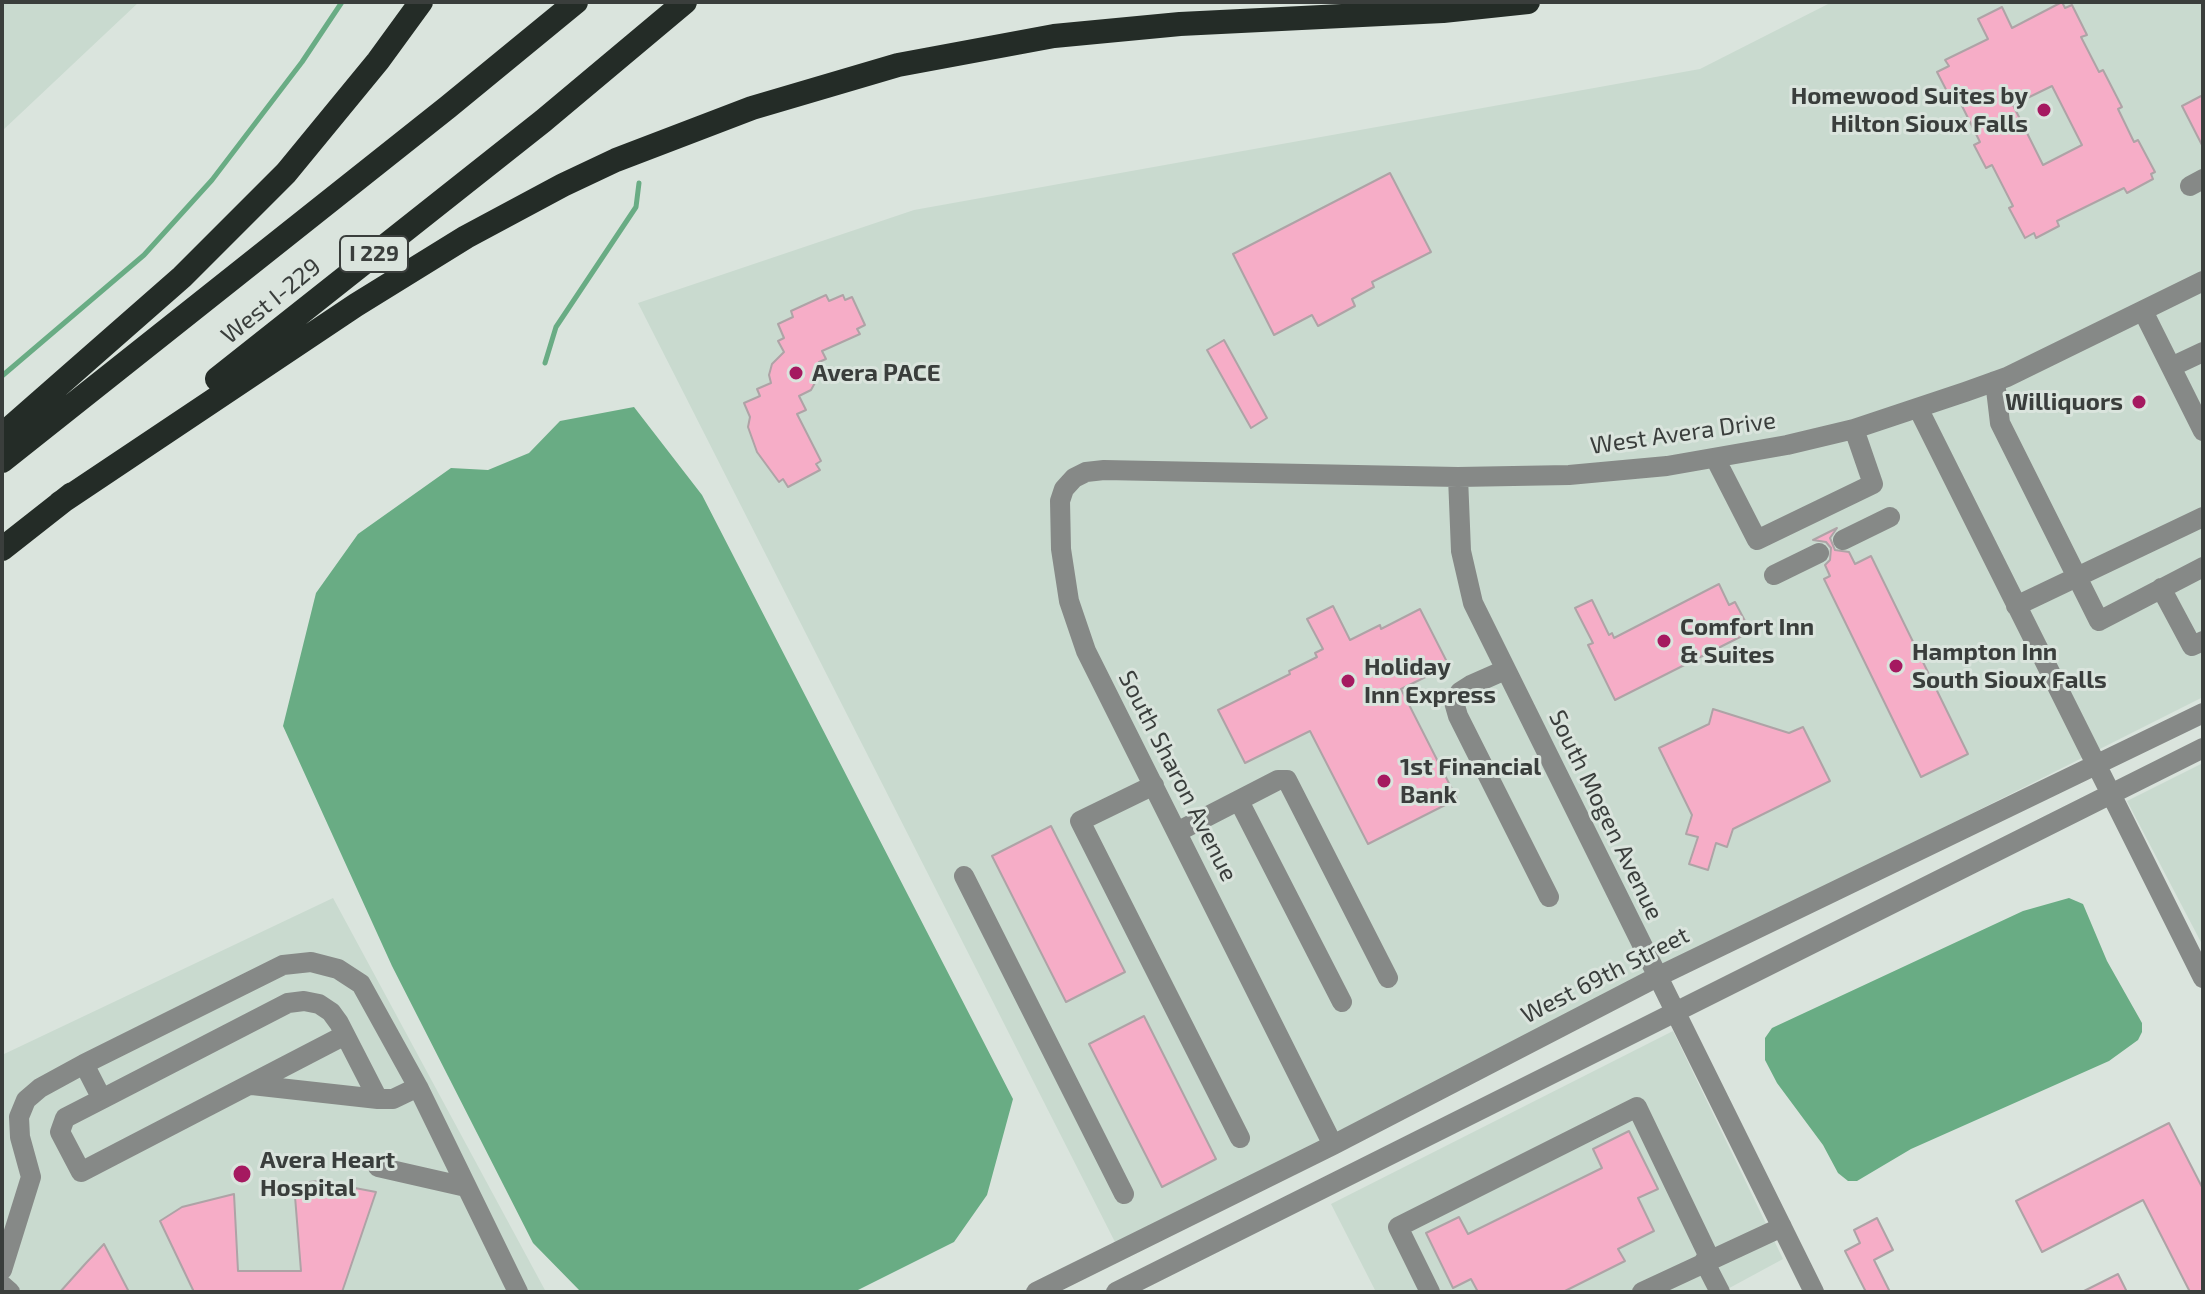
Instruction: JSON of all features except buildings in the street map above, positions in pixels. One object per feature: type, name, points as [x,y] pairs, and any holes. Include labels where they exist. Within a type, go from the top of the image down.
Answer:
[{"type":"highway","points":[[2,435],[182,277],[276,183],[378,61],[421,2]]},
{"type":"highway","name":"West I-229","points":[[2,461],[576,2]]},
{"type":"highway","name":"West I-229","points":[[2,549],[543,121],[685,2]]},
{"type":"highway","points":[[60,503],[292,347],[466,237],[616,160],[752,108],[898,65],[1054,36],[1127,28],[1443,11],[1528,2]]},
{"type":"street","name":"West Avera Drive","points":[[1139,472],[1458,477],[1569,475],[1715,458],[1854,429],[1995,381],[2203,281]]},
{"type":"street","points":[[2143,311],[2203,431]]},
{"type":"street","points":[[2171,367],[2203,352]]},
{"type":"street","points":[[1995,381],[2000,423],[2099,621],[2203,567]]},
{"type":"street","points":[[1918,408],[2203,978]]},
{"type":"street","points":[[1715,458],[1757,540],[1873,484],[1854,429]]},
{"type":"street","name":"South Sharon Avenue","points":[[1139,472],[1095,471],[1074,478],[1064,489],[1060,501],[1061,549],[1069,601],[1086,651],[1333,1145]]},
{"type":"street","name":"South Mogen Avenue","points":[[1458,477],[1463,569],[1473,603],[1814,1292]]},
{"type":"street","points":[[1843,540],[1890,517]]},
{"type":"street","points":[[2016,606],[2200,525]]},
{"type":"street","points":[[1774,575],[1819,553]]},
{"type":"street","points":[[2161,588],[2192,646],[2203,641]]},
{"type":"street","points":[[1505,670],[1471,685],[1460,692],[1454,702],[1458,716],[1549,897]]},
{"type":"street","name":"West 69th Street","points":[[1036,1292],[1333,1145],[1657,977],[2203,713]]},
{"type":"street","points":[[1116,1292],[2203,748]]},
{"type":"street","points":[[1177,832],[1278,780],[1287,780],[1388,978]]},
{"type":"street","points":[[1154,785],[1080,821],[1240,1138]]},
{"type":"street","points":[[1239,801],[1342,1002]]},
{"type":"street","points":[[964,876],[1124,1194]]},
{"type":"street","points":[[2,1270],[31,1177],[20,1137],[19,1117],[26,1100],[40,1088],[84,1064],[283,965],[311,962],[338,969],[361,984],[418,1087],[518,1292]]},
{"type":"street","points":[[345,1035],[81,1172],[60,1132],[65,1118],[288,1003],[304,1001],[319,1004],[331,1012],[345,1035],[378,1099]]},
{"type":"street","points":[[84,1064],[102,1099]]},
{"type":"street","points":[[252,1085],[378,1099],[393,1099],[418,1087]]},
{"type":"street","points":[[1430,1292],[1398,1227],[1637,1107],[1720,1292]]},
{"type":"street","points":[[378,1167],[466,1187]]},
{"type":"street","points":[[1642,1292],[1782,1227]]},
{"type":"street","points":[[2,1285],[10,1292]]},
{"type":"shaded area","points":[[2,2],[139,2],[2,131]]},
{"type":"shaded area","points":[[1832,2],[2203,2],[2203,697],[1949,825],[1828,901],[1115,1242],[638,303],[914,210],[1700,69]]},
{"type":"shaded area","points":[[634,407],[702,495],[1013,1099],[987,1195],[954,1242],[854,1292],[581,1292],[533,1243],[392,966],[283,726],[316,593],[358,534],[451,468],[488,470],[529,453],[560,421]]},
{"type":"shaded area","points":[[2203,763],[2203,946],[2127,801]]},
{"type":"shaded area","name":"Avera Heart Hospital","points":[[333,898],[546,1292],[2,1292],[2,1055]]},
{"type":"shaded area","points":[[2069,898],[2083,904],[2107,961],[2142,1023],[2138,1040],[2109,1061],[1911,1149],[1857,1181],[1848,1181],[1838,1173],[1823,1145],[1777,1083],[1765,1060],[1765,1038],[1772,1028],[2023,911]]},
{"type":"shaded area","points":[[1673,1031],[1783,1259],[1722,1292],[1376,1292],[1331,1204]]},
{"type":"waterway","points":[[2,376],[144,255],[212,180],[302,62],[342,2]]},
{"type":"waterway","points":[[545,363],[556,327],[636,207],[639,183]]},
{"type":"place","name":"Homewood Suites by Hilton Sioux Falls","points":[[2044,110]]},
{"type":"place","name":"Avera PACE","points":[[796,373]]},
{"type":"place","name":"Williquors","points":[[2139,402]]},
{"type":"place","name":"Comfort Inn & Suites","points":[[1664,641]]},
{"type":"place","name":"Hampton Inn South Sioux Falls","points":[[1896,666]]},
{"type":"place","name":"Holiday Inn Express","points":[[1348,681]]},
{"type":"place","name":"1st Financial Bank","points":[[1384,781]]},
{"type":"place","name":"Avera Heart Hospital","points":[[242,1174]]}]
